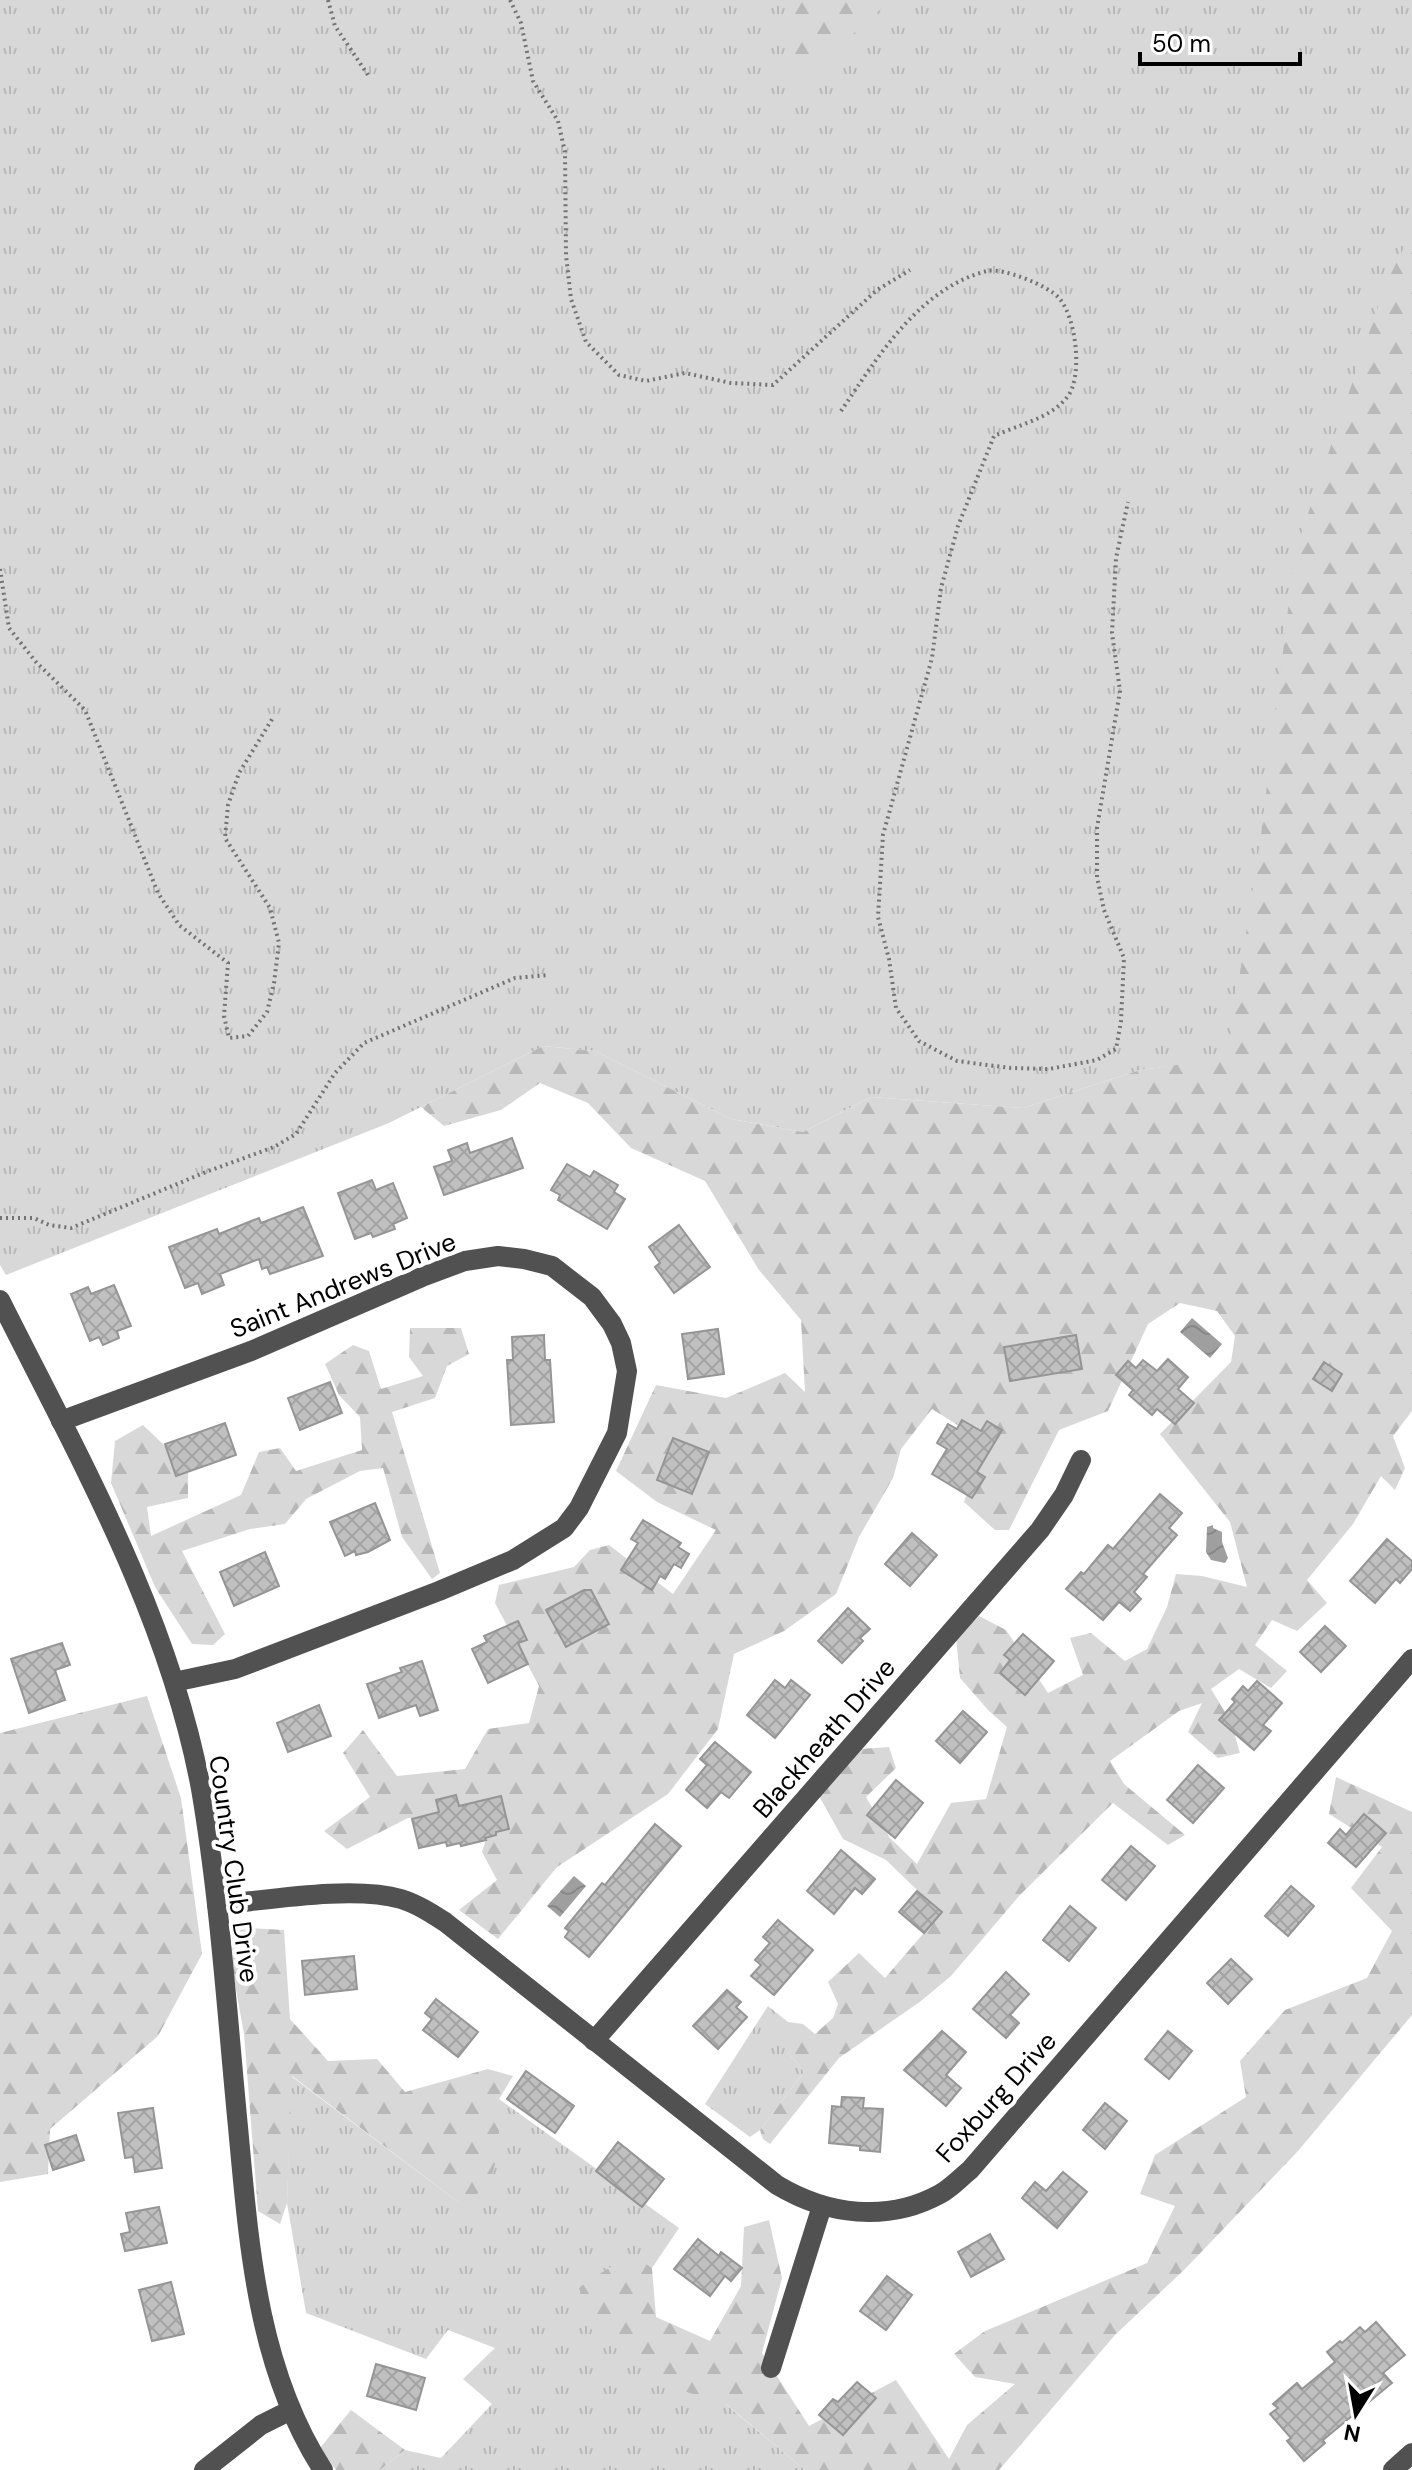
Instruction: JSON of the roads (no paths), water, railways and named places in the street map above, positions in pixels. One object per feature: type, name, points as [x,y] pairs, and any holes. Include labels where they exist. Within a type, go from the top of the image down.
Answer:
[{"type":"street","name":"Saint Andrews Drive","points":[[61,1421],[251,1351],[465,1261],[498,1256],[552,1266],[592,1297],[612,1324],[621,1343],[627,1371],[617,1433],[579,1508],[564,1528],[513,1560],[439,1591],[235,1669],[174,1682]]},
{"type":"street","name":"Country Club Drive","points":[[0,1300],[61,1421],[145,1603],[174,1682],[201,1789],[217,1905],[244,2189],[257,2291],[270,2353],[291,2410],[323,2470]]},
{"type":"street","name":"Blackheath Drive","points":[[594,2041],[1040,1530],[1064,1495],[1081,1460]]},
{"type":"street","name":"Foxburg Drive","points":[[217,1905],[322,1895],[380,1895],[401,1899],[425,1909],[777,2185],[796,2196],[843,2211],[892,2210],[919,2204],[943,2192],[970,2170],[1412,1659]]},
{"type":"street","points":[[771,2368],[822,2206]]},
{"type":"street","points":[[204,2470],[261,2425],[291,2410]]},
{"type":"street","points":[[1393,2470],[1412,2453]]},
{"type":"water","points":[[1192,1318],[1222,1344],[1210,1358],[1180,1332]]},
{"type":"water","points":[[1213,1525],[1222,1532],[1228,1558],[1225,1563],[1211,1560],[1206,1552],[1207,1527]]},
{"type":"water","points":[[574,1876],[586,1886],[560,1917],[547,1906]]}]
